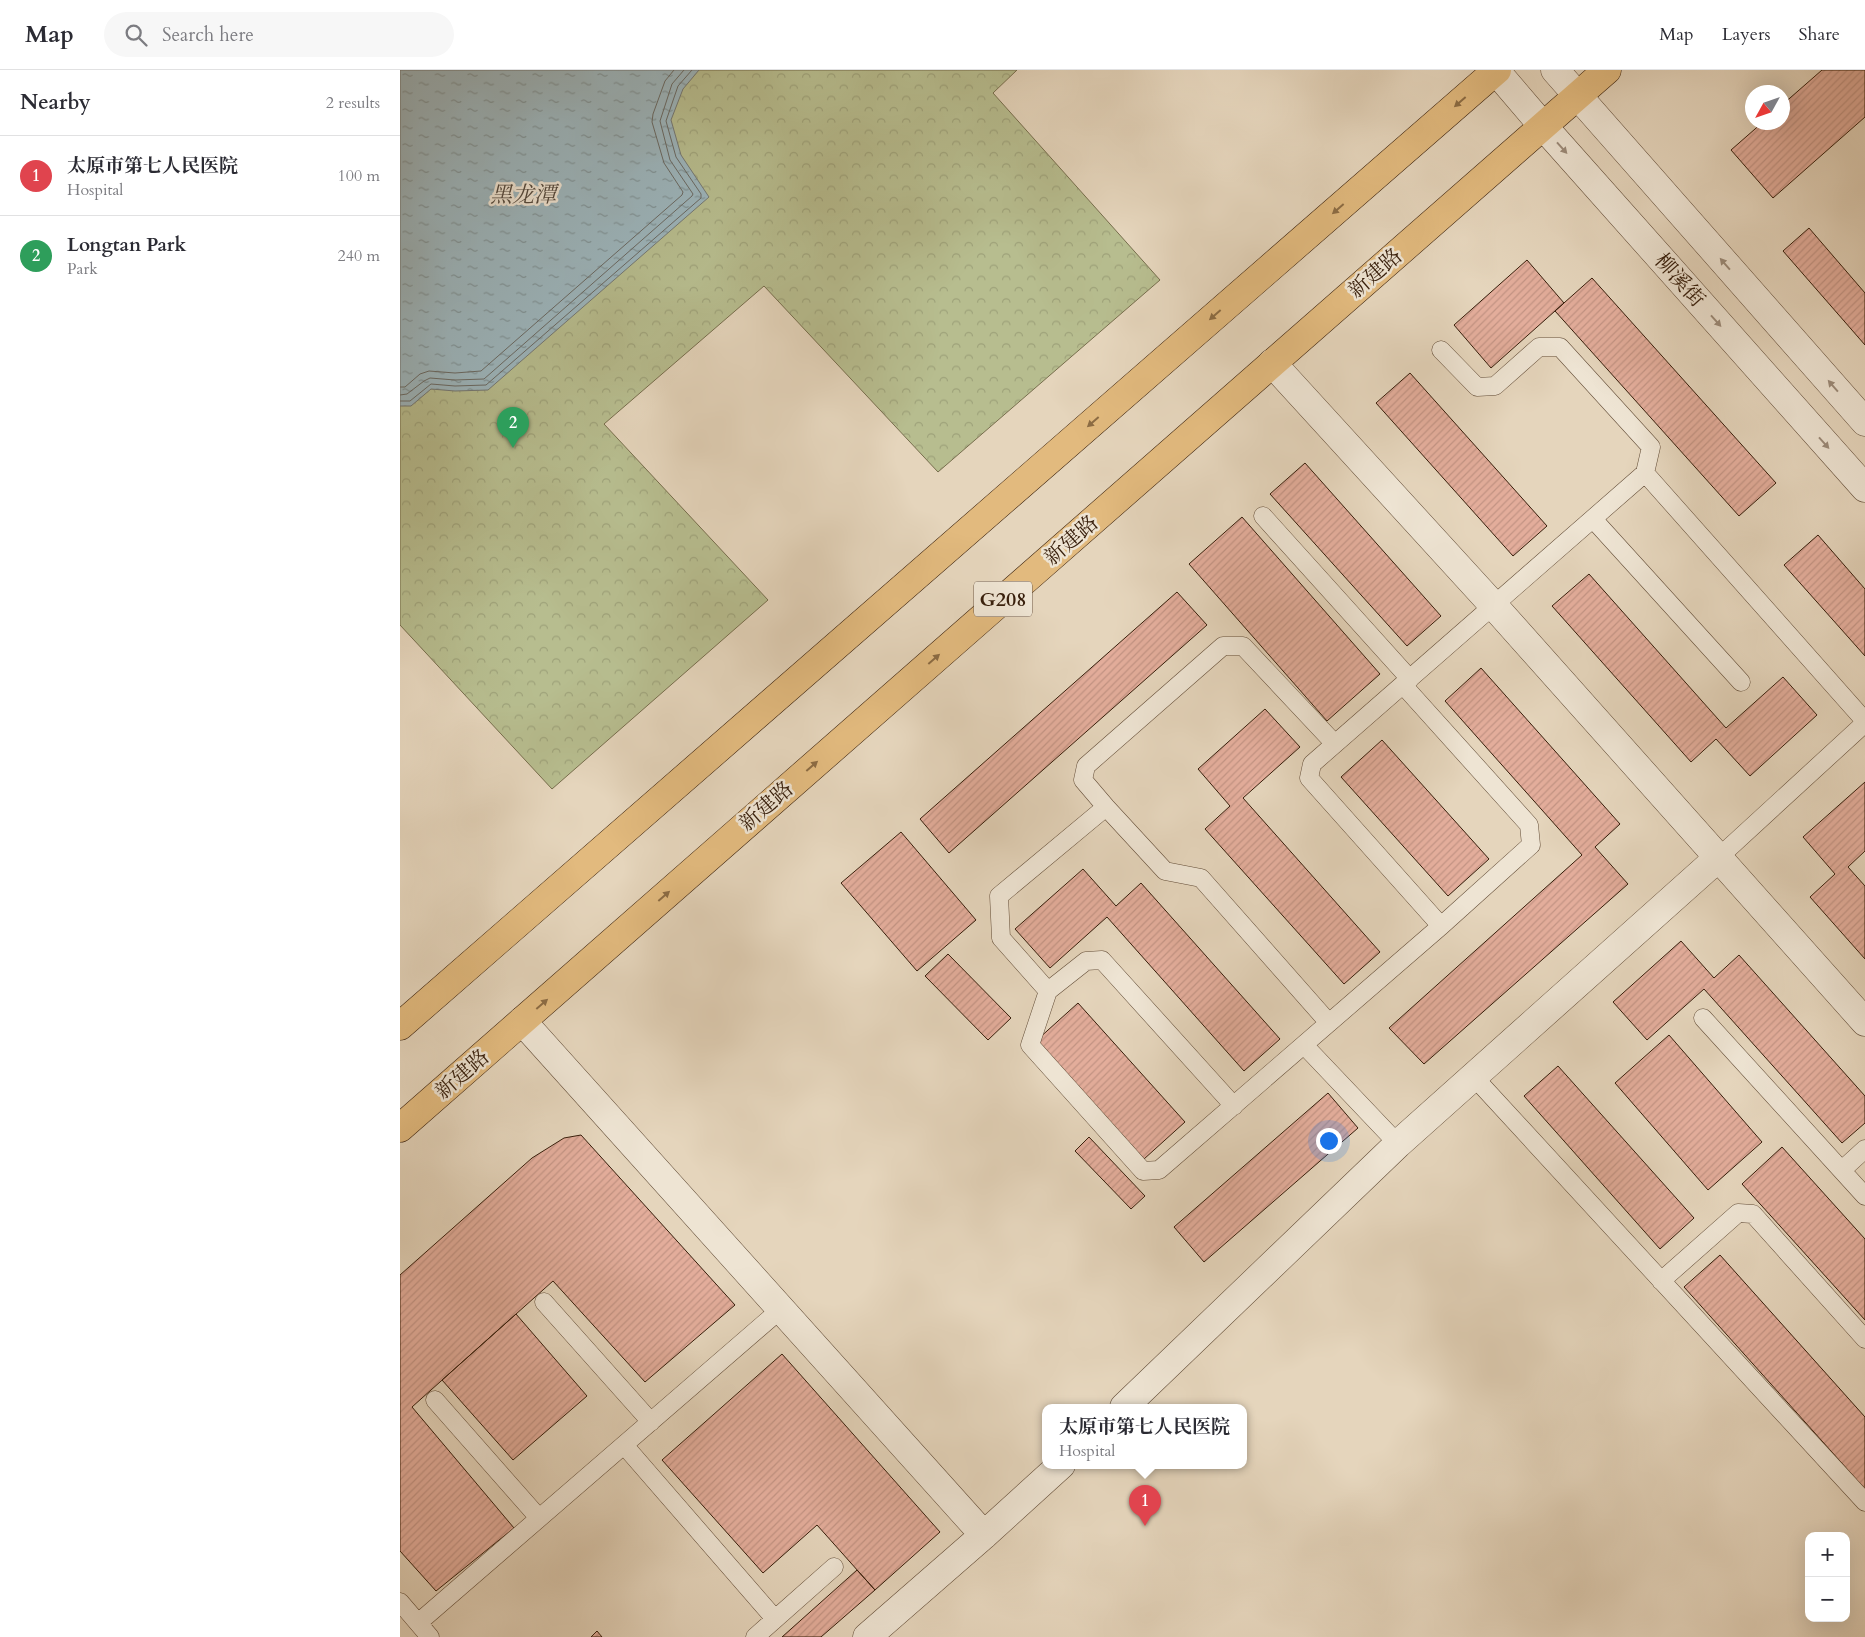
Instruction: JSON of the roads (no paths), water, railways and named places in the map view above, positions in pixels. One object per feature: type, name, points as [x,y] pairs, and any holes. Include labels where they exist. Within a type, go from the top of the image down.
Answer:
[{"type":"main road","name":"新建路","points":[[400,1128],[1607,70]]},
{"type":"main road","points":[[400,1026],[1496,71]]},
{"type":"street","name":"柳溪街","points":[[1555,70],[1865,422]]},
{"type":"street","name":"柳溪街","points":[[1496,71],[1865,488]]},
{"type":"street","points":[[1272,363],[1494,606],[1865,1022]]},
{"type":"street","points":[[1127,1404],[1398,1144],[1718,858]]},
{"type":"street","points":[[522,1021],[984,1535]]},
{"type":"street","points":[[867,1637],[1057,1469]]},
{"type":"lane","points":[[1441,350],[1477,387],[1495,386],[1540,347],[1560,347],[1651,447],[1645,473],[1312,764],[1310,778],[1441,926]]},
{"type":"lane","points":[[1645,473],[1865,722],[1718,858]]},
{"type":"lane","points":[[1234,1106],[1102,960],[1086,961],[1048,991],[1030,1045],[1143,1171],[1159,1170],[1234,1106],[1441,926],[1531,845],[1529,825],[1263,516]]},
{"type":"lane","points":[[1593,519],[1741,682]]},
{"type":"lane","points":[[1329,1023],[1201,878],[1165,871],[1083,780],[1086,766],[1223,646],[1243,646],[1335,744]]},
{"type":"lane","points":[[1048,991],[1001,938],[999,896],[1106,807]]},
{"type":"lane","points":[[1703,1018],[1865,1196]]},
{"type":"lane","points":[[1304,1045],[1398,1144]]},
{"type":"lane","points":[[1474,1077],[1865,1502]]},
{"type":"lane","points":[[1842,1170],[1865,1150]]},
{"type":"lane","points":[[1661,1281],[1738,1213],[1753,1214],[1865,1339]]},
{"type":"lane","points":[[544,1302],[651,1422]]},
{"type":"lane","points":[[418,1623],[781,1309]]},
{"type":"lane","points":[[435,1400],[539,1518]]},
{"type":"lane","points":[[624,1445],[775,1619]]},
{"type":"lane","points":[[755,1637],[834,1566]]},
{"type":"lane","points":[[400,1602],[430,1637]]},
{"type":"water","name":"黑龙潭","points":[[400,70],[699,70],[683,89],[671,120],[681,155],[709,197],[488,390],[455,391],[431,389],[411,406],[400,406]]},
{"type":"place","name":"Longtan Park","points":[[513,448]]},
{"type":"place","name":"太原市第七人民医院","points":[[1145,1526]]}]
